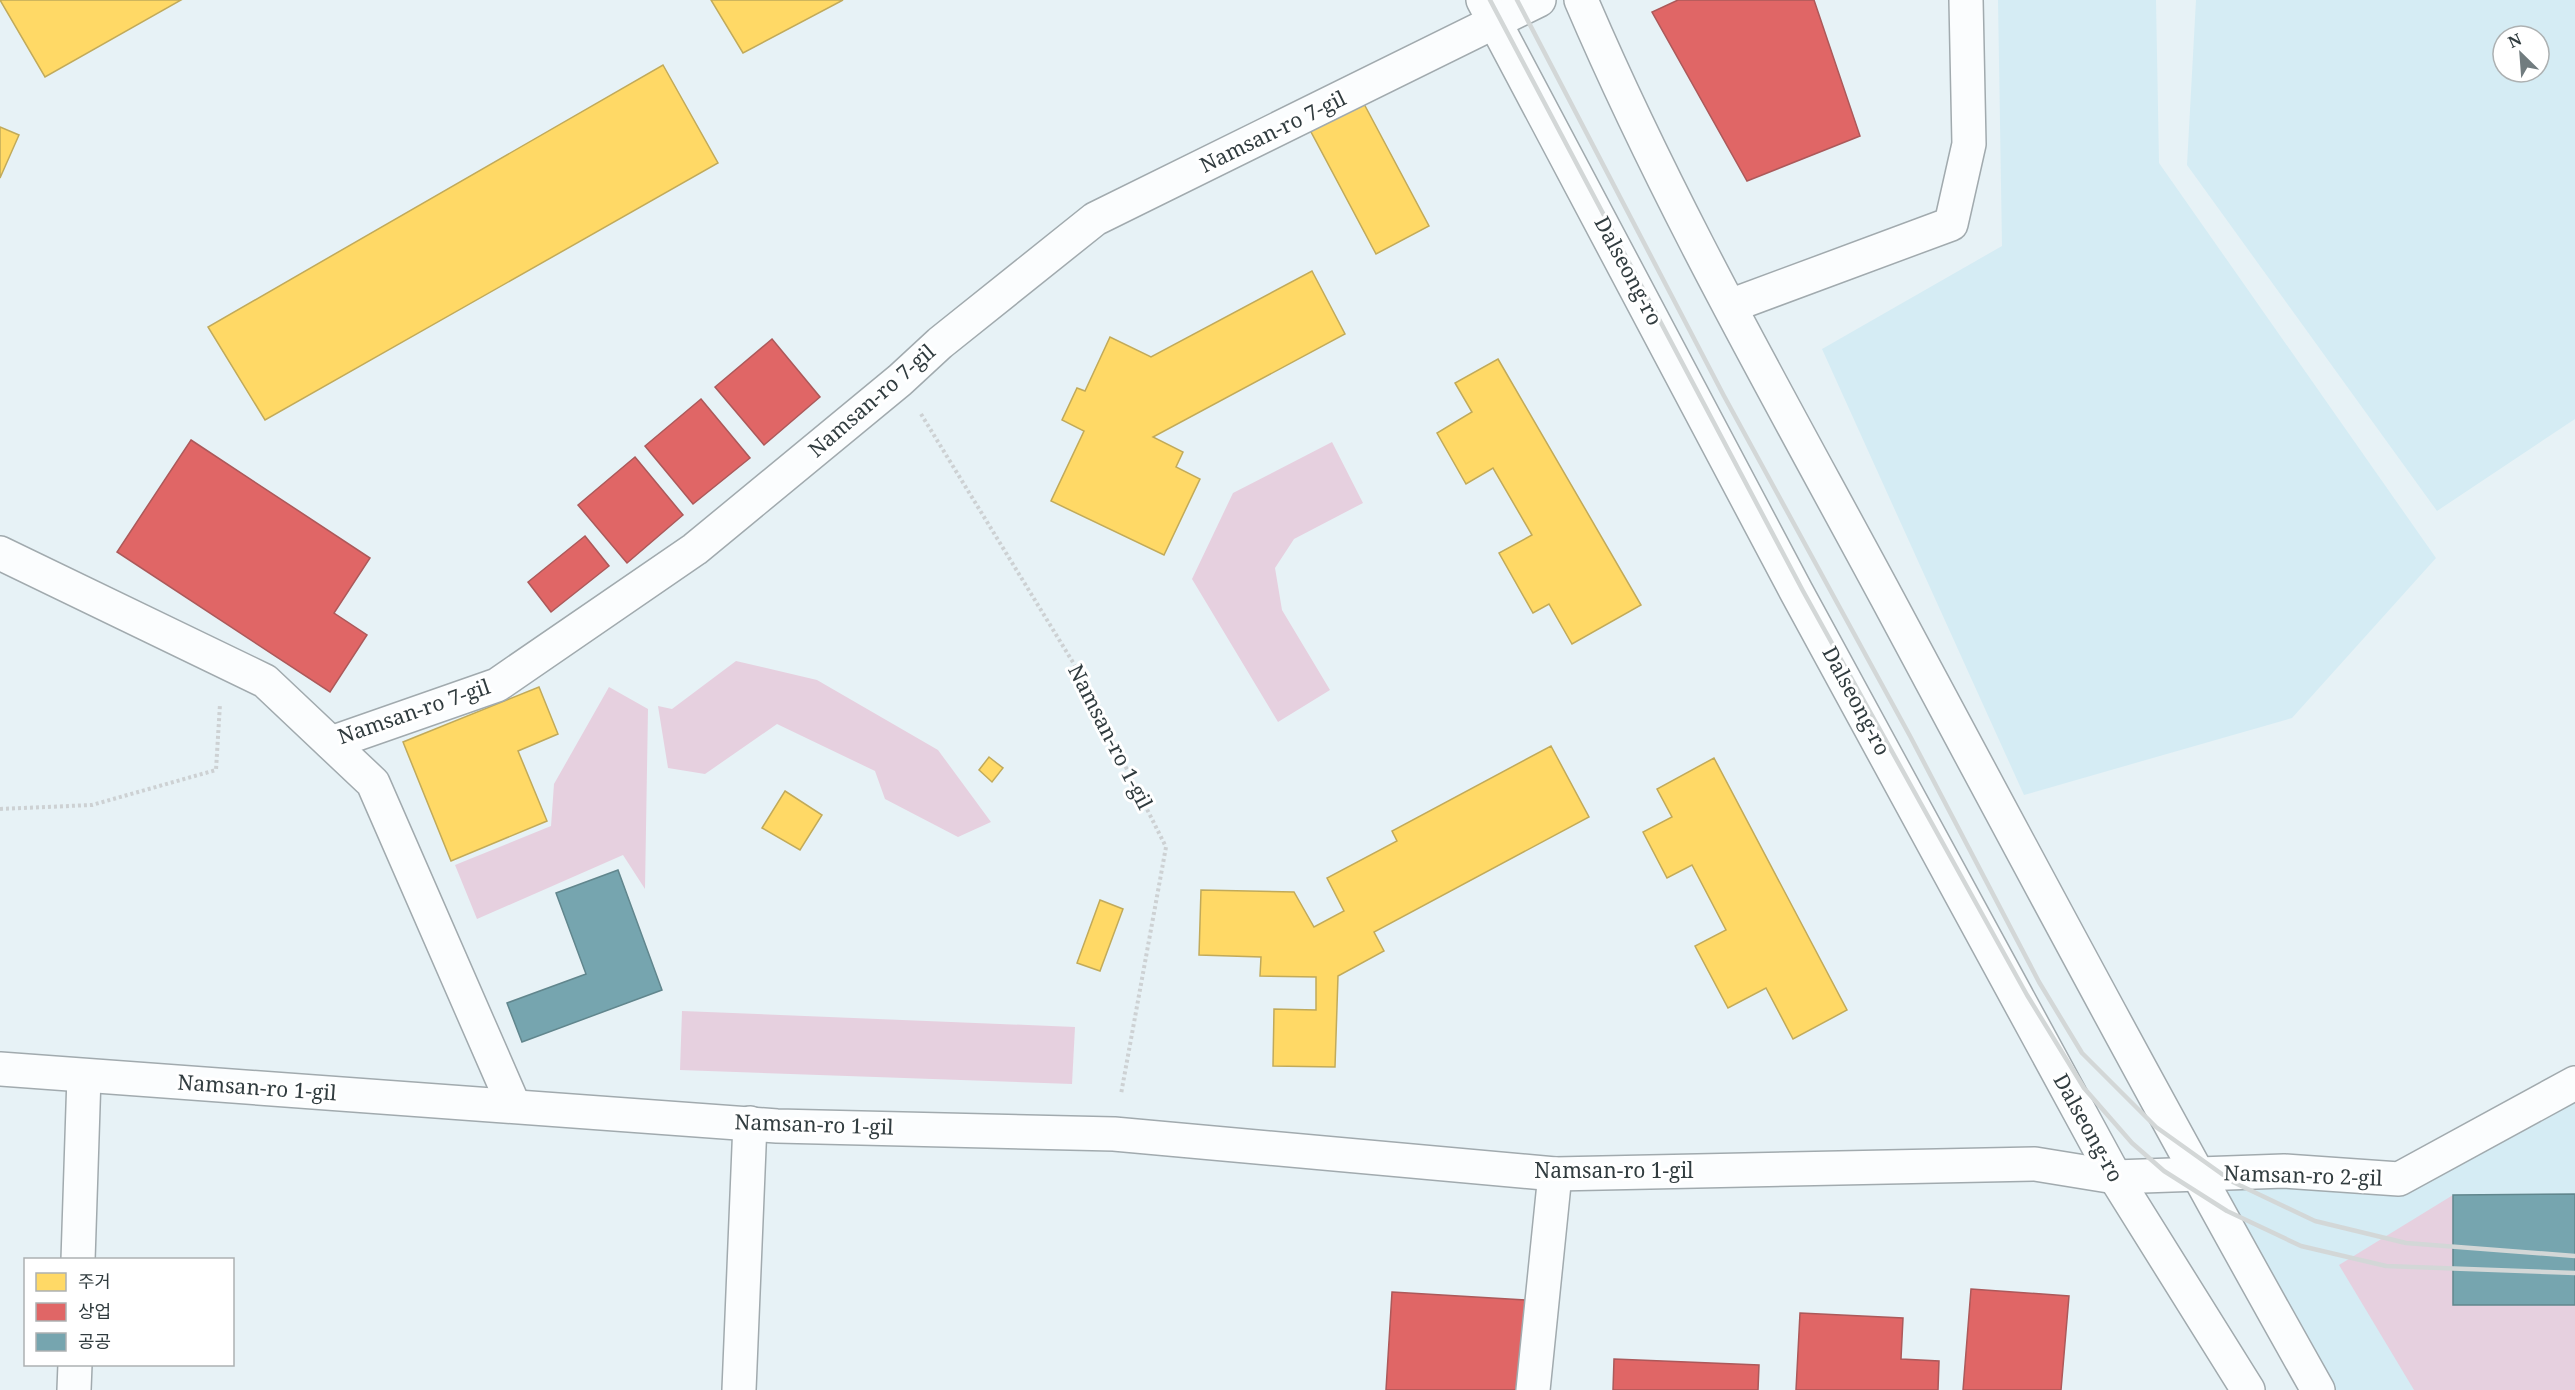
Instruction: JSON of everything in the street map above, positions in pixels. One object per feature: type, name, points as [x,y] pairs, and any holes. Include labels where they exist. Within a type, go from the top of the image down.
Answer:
[{"type":"street","name":"Namsan-ro 7-gil","points":[[0,553],[265,681],[331,743],[497,685],[695,549],[900,380],[940,343],[1095,219],[1490,12],[1539,0]]},
{"type":"street","points":[[1581,0],[1619,90],[1730,306],[2196,1174],[2318,1390]]},
{"type":"street","points":[[1730,306],[1951,224],[1969,144],[1966,0]]},
{"type":"street","name":"Dalseong-ro","points":[[1490,12],[1796,591],[2115,1177],[2248,1390]]},
{"type":"street","points":[[331,743],[374,783],[514,1106]]},
{"type":"street","name":"Namsan-ro 1-gil","points":[[0,1070],[750,1123],[1114,1134],[1555,1174],[2035,1164],[2115,1177]]},
{"type":"street","points":[[78,1258],[84,1076]]},
{"type":"street","name":"Namsan-ro 2-gil","points":[[2115,1177],[2284,1171],[2399,1179],[2575,1083]]},
{"type":"street","points":[[740,1390],[750,1123]]},
{"type":"street","points":[[1533,1390],[1555,1174]]},
{"type":"street","points":[[74,1390],[75,1366]]},
{"type":"path","name":"Namsan-ro 1-gil","points":[[900,380],[1074,663],[1166,847],[1114,1134]]},
{"type":"path","points":[[0,810],[92,805],[216,770],[223,661]]},
{"type":"shaded area","points":[[1998,0],[2156,0],[2159,163],[2436,558],[2292,718],[2024,795],[1822,349],[2002,246]]},
{"type":"shaded area","points":[[2196,0],[2575,0],[2575,419],[2437,511],[2187,165]]},
{"type":"shaded area","points":[[1332,442],[1363,503],[1294,539],[1275,568],[1282,610],[1330,690],[1278,722],[1192,579],[1233,493]]},
{"type":"shaded area","points":[[736,661],[817,680],[938,750],[991,822],[958,837],[885,799],[875,771],[777,724],[705,774],[668,768],[658,706],[672,709]]},
{"type":"shaded area","points":[[609,687],[648,709],[645,889],[623,855],[477,919],[455,865],[551,826],[554,784]]},
{"type":"shaded area","points":[[682,1011],[1075,1027],[1072,1084],[680,1070]]},
{"type":"shaded area","points":[[2575,1083],[2575,1390],[2314,1390],[2179,1171],[2399,1179]]},
{"type":"shaded area","points":[[2575,1194],[2575,1390],[2414,1390],[2339,1265],[2453,1195]]},
{"type":"building: 주거","points":[[0,0],[181,0],[45,77]]},
{"type":"building: 주거","points":[[711,0],[843,0],[743,53]]},
{"type":"building: 주거","points":[[663,65],[718,163],[265,420],[208,327]]},
{"type":"building: 주거","points":[[1363,102],[1429,226],[1376,254],[1310,130]]},
{"type":"building: 주거","points":[[0,127],[19,135],[0,178]]},
{"type":"building: 주거","points":[[1312,271],[1345,334],[1153,437],[1183,452],[1176,467],[1200,479],[1164,555],[1051,501],[1084,431],[1062,420],[1077,388],[1085,391],[1110,337],[1151,357]]},
{"type":"building: 주거","points":[[1498,359],[1641,605],[1572,644],[1549,604],[1533,613],[1499,553],[1532,535],[1493,468],[1466,484],[1437,433],[1472,412],[1455,383]]},
{"type":"building: 주거","points":[[539,687],[558,734],[518,751],[547,821],[451,861],[403,742]]},
{"type":"building: 주거","points":[[1551,746],[1589,817],[1374,932],[1384,951],[1338,976],[1335,1067],[1273,1066],[1274,1009],[1316,1010],[1316,977],[1260,976],[1261,957],[1199,955],[1201,890],[1294,892],[1314,927],[1344,911],[1327,878],[1397,841],[1392,831]]},
{"type":"building: 주거","points":[[989,757],[1003,768],[992,782],[979,770]]},
{"type":"building: 주거","points":[[1714,758],[1847,1010],[1793,1039],[1766,988],[1728,1008],[1695,946],[1726,930],[1692,865],[1667,878],[1643,832],[1672,817],[1657,789]]},
{"type":"building: 주거","points":[[785,791],[822,815],[800,850],[762,828]]},
{"type":"building: 주거","points":[[1100,900],[1123,909],[1100,971],[1077,963]]},
{"type":"building: 상업","points":[[1678,0],[1814,0],[1860,136],[1747,181],[1652,12]]},
{"type":"building: 상업","points":[[772,339],[820,397],[764,445],[715,387]]},
{"type":"building: 상업","points":[[701,399],[750,458],[693,504],[645,446]]},
{"type":"building: 상업","points":[[191,440],[370,558],[334,613],[367,635],[330,692],[117,552]]},
{"type":"building: 상업","points":[[635,457],[683,515],[627,563],[578,505]]},
{"type":"building: 상업","points":[[585,536],[609,566],[551,612],[528,582]]},
{"type":"building: 상업","points":[[1971,1289],[2069,1296],[2061,1390],[1963,1390]]},
{"type":"building: 상업","points":[[1392,1292],[1525,1300],[1520,1390],[1386,1390]]},
{"type":"building: 상업","points":[[1800,1313],[1903,1318],[1901,1359],[1939,1361],[1938,1390],[1796,1390]]},
{"type":"building: 상업","points":[[1614,1359],[1759,1365],[1758,1390],[1613,1390]]},
{"type":"building: 공공","points":[[618,870],[662,990],[522,1042],[507,1003],[586,974],[556,893]]},
{"type":"building: 공공","points":[[2575,1194],[2575,1305],[2453,1305],[2453,1195]]},
{"type":"railway","points":[[1490,0],[1803,591],[2027,995],[2084,1088],[2132,1143],[2164,1171],[2227,1211],[2301,1246],[2386,1266],[2575,1273]]},
{"type":"railway","points":[[1517,0],[1724,396],[1910,736],[2039,982],[2082,1053],[2156,1127],[2233,1182],[2315,1221],[2406,1243],[2575,1256]]}]
